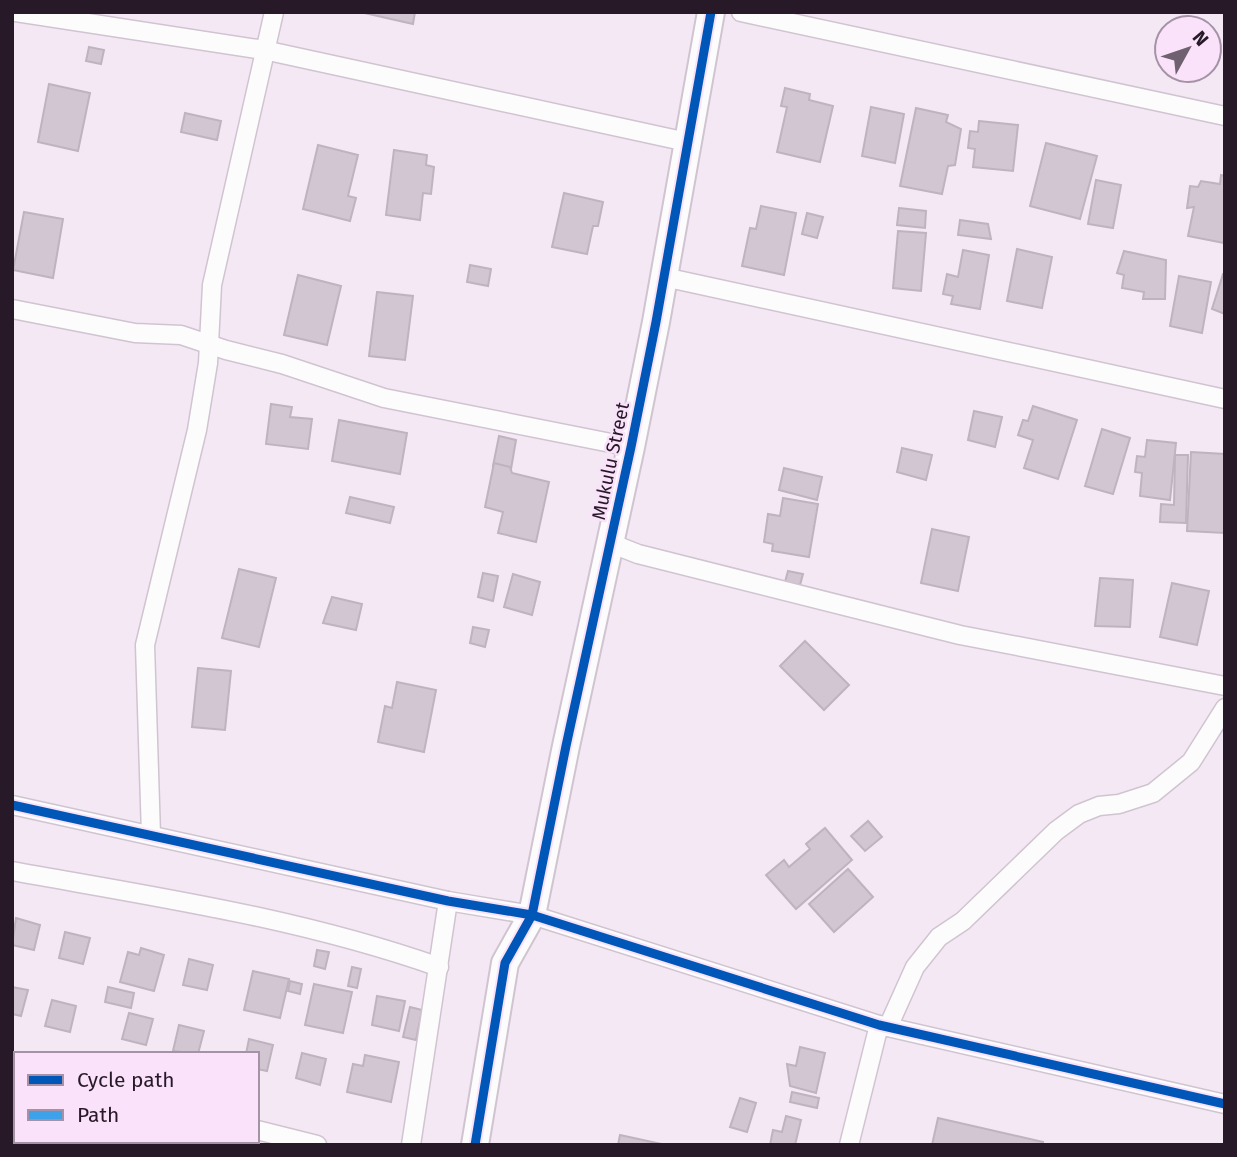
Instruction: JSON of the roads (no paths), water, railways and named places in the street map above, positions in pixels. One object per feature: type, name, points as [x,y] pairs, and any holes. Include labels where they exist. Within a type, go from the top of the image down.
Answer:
[{"type":"street","points":[[16,12],[264,50],[687,142]]},
{"type":"street","points":[[151,835],[145,645],[197,430],[209,345],[212,285],[274,12]]},
{"type":"street","name":"Mukulu Street","points":[[475,1145],[505,963],[532,915],[631,447],[711,12]]},
{"type":"street","points":[[741,12],[1225,116]]},
{"type":"street","points":[[664,277],[1225,399]]},
{"type":"street","points":[[12,309],[135,333],[181,335],[282,364],[384,398],[631,447]]},
{"type":"street","points":[[610,543],[638,554],[960,635],[1225,685]]},
{"type":"street","points":[[849,1145],[883,1026],[915,967],[939,937],[963,920],[1056,831],[1079,814],[1099,806],[1119,804],[1153,793],[1191,762],[1225,708]]},
{"type":"street","points":[[12,805],[448,901],[532,915],[883,1026],[1225,1104]]},
{"type":"street","points":[[12,871],[319,929],[380,946],[439,967]]},
{"type":"street","points":[[411,1145],[448,901]]},
{"type":"street","points":[[259,1130],[317,1145]]}]
